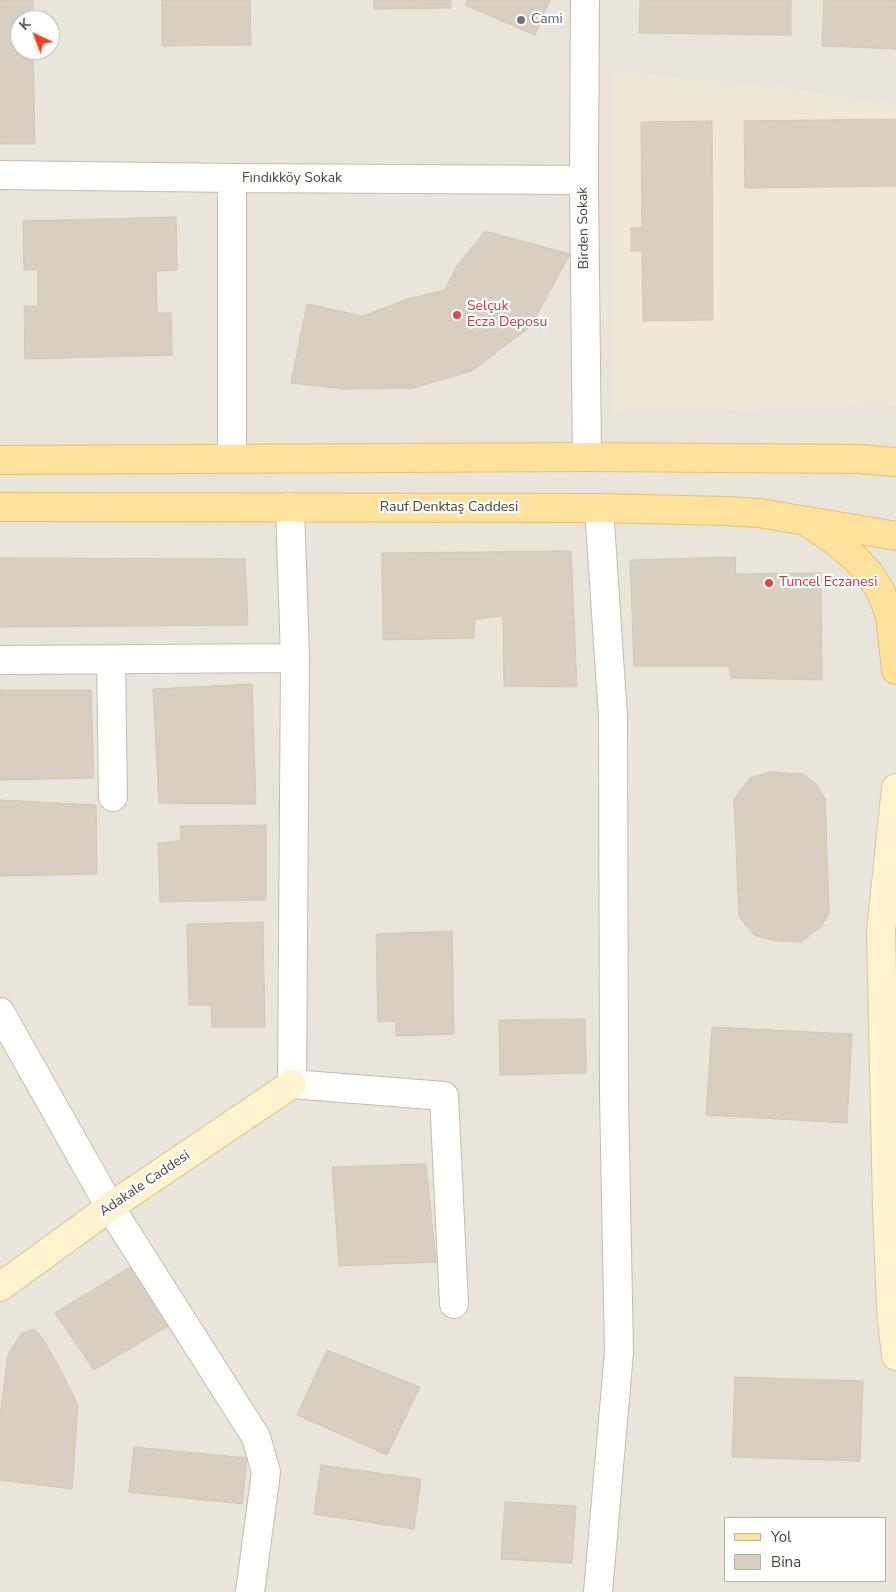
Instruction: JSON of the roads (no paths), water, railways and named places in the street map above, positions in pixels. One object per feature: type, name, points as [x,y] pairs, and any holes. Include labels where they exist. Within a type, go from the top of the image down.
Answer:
[{"type":"main road","points":[[859,459],[896,447]]},
{"type":"main road","points":[[0,460],[587,457],[859,459],[896,462]]},
{"type":"main road","name":"Rauf Denktaş Caddesi","points":[[0,507],[599,508],[727,511],[803,520],[896,536]]},
{"type":"main road","points":[[803,520],[854,556],[869,573],[881,592],[890,616],[896,670]]},
{"type":"street","name":"Birden Sokak","points":[[585,0],[584,180],[587,457]]},
{"type":"street","name":"Fındıkköy Sokak","points":[[0,174],[232,178],[584,180]]},
{"type":"street","points":[[232,178],[232,458]]},
{"type":"street","points":[[290,507],[294,658],[292,1084],[444,1096],[454,1304]]},
{"type":"street","points":[[598,1592],[619,1352],[614,1095],[613,717],[599,508]]},
{"type":"street","points":[[0,660],[294,658]]},
{"type":"street","points":[[111,660],[113,797]]},
{"type":"street","points":[[896,788],[881,932],[891,1310],[896,1356]]},
{"type":"street","points":[[0,1012],[110,1207],[256,1437],[266,1472],[250,1592]]},
{"type":"street","name":"Adakale Caddesi","points":[[0,1287],[110,1207],[292,1084]]},
{"type":"place","name":"Cami","points":[[521,20]]},
{"type":"place","name":"Selçuk Ecza Deposu","points":[[457,315]]},
{"type":"place","name":"Tuncel Eczanesi","points":[[769,583]]}]
